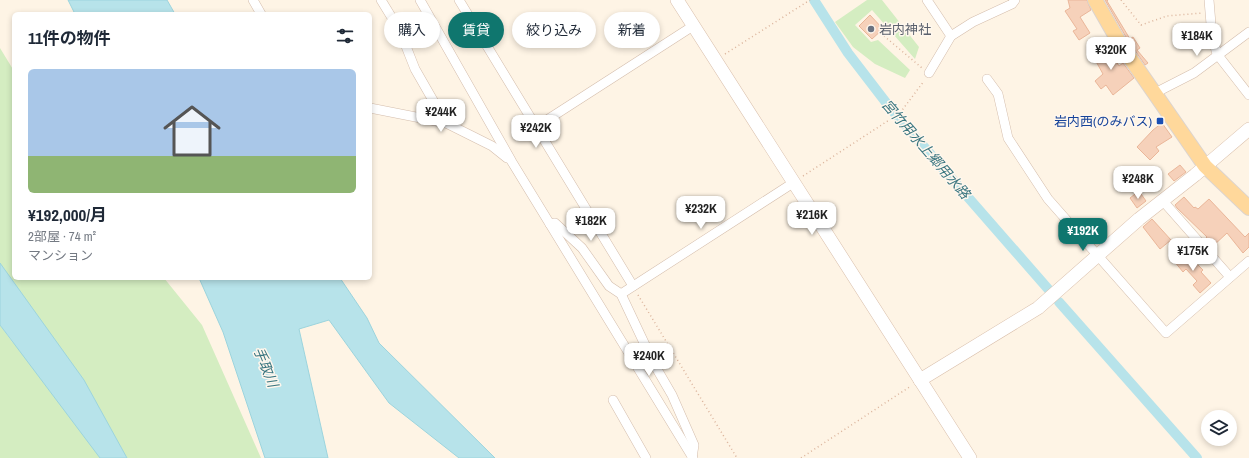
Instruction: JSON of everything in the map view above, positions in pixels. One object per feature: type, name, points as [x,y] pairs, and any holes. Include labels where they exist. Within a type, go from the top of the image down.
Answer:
[{"type":"main road","points":[[1095,0],[1119,42],[1153,94],[1205,166],[1249,208]]},
{"type":"street","points":[[253,0],[260,12]]},
{"type":"street","points":[[381,0],[400,31],[415,69],[446,123]]},
{"type":"street","points":[[420,0],[512,162],[692,458]]},
{"type":"street","points":[[459,0],[633,286]]},
{"type":"street","points":[[677,0],[970,458]]},
{"type":"street","points":[[927,0],[952,36]]},
{"type":"street","points":[[929,73],[952,36],[973,22],[1012,4],[1015,0]]},
{"type":"street","points":[[1210,0],[1212,36],[1217,54],[1249,95]]},
{"type":"street","points":[[536,127],[693,26]]},
{"type":"street","points":[[1153,94],[1194,73],[1217,54],[1249,32]]},
{"type":"street","points":[[987,79],[998,94],[1008,138],[1048,199],[1166,333],[1249,261]]},
{"type":"street","points":[[372,108],[446,123],[492,146],[512,162]]},
{"type":"street","points":[[920,380],[1038,308],[1139,219],[1163,201],[1249,129]]},
{"type":"street","points":[[621,294],[793,183]]},
{"type":"street","points":[[1163,201],[1230,277]]},
{"type":"street","points":[[550,224],[555,223],[582,248],[610,286],[621,294],[654,364],[672,395],[688,431],[694,445],[692,458]]},
{"type":"street","points":[[612,400],[646,458]]},
{"type":"path","points":[[715,61],[810,0]]},
{"type":"path","points":[[1121,0],[1141,25],[1167,16],[1210,12]]},
{"type":"path","points":[[793,183],[900,113],[929,73],[884,36]]},
{"type":"path","points":[[633,286],[737,458]]},
{"type":"path","points":[[801,458],[920,380]]},
{"type":"green space","points":[[867,0],[882,0],[919,47],[915,59],[872,10],[855,25],[871,42],[878,40],[910,70],[905,78],[875,64],[853,47],[835,22]]},
{"type":"green space","points":[[0,48],[12,68],[12,280],[166,280],[202,325],[261,458],[0,458],[0,325],[13,343],[0,310]]},
{"type":"water","points":[[68,0],[167,0],[174,12],[74,12]]},
{"type":"water","points":[[0,263],[84,380],[127,458],[100,458],[0,325]]},
{"type":"water","name":"手取川","points":[[200,280],[341,280],[367,318],[379,343],[495,458],[459,458],[389,403],[329,320],[299,329],[328,458],[265,458],[223,332]]},
{"type":"building","points":[[1068,0],[1087,0],[1091,10],[1080,17],[1090,33],[1079,40],[1073,31],[1077,29],[1065,11],[1070,8]]},
{"type":"building","points":[[1105,0],[1108,0],[1107,1],[1130,39],[1133,37],[1140,48],[1137,50],[1148,63],[1145,65],[1126,37]]},
{"type":"building","points":[[870,15],[883,29],[872,39],[859,26]]},
{"type":"building","points":[[1105,43],[1119,66],[1123,63],[1134,78],[1113,95],[1106,85],[1101,89],[1095,81],[1103,74],[1093,56],[1100,50],[1098,48]]},
{"type":"building","points":[[1162,123],[1172,137],[1156,147],[1159,151],[1150,160],[1137,147]]},
{"type":"building","points":[[1180,165],[1186,172],[1174,181],[1168,174]]},
{"type":"building","points":[[1139,191],[1146,201],[1137,208],[1130,198]]},
{"type":"building","points":[[1184,197],[1194,208],[1195,207],[1198,209],[1209,199],[1245,237],[1249,233],[1249,247],[1243,253],[1227,233],[1213,246],[1206,238],[1207,237],[1175,205]]},
{"type":"building","points":[[1152,219],[1171,240],[1160,249],[1143,227]]},
{"type":"building","points":[[1184,252],[1194,264],[1196,263],[1203,270],[1201,272],[1211,283],[1200,293],[1193,285],[1197,281],[1186,269],[1183,272],[1174,261]]},
{"type":"waterway","name":"宮竹用水上郷用水路","points":[[814,0],[848,53],[891,109],[1049,290]]},
{"type":"waterway","name":"宮竹用水上郷用水路","points":[[1059,302],[1197,458]]},
{"type":"place","name":"岩内神社","points":[[871,29]]},
{"type":"place","name":"岩内西(のみバス)","points":[[1160,121]]}]
